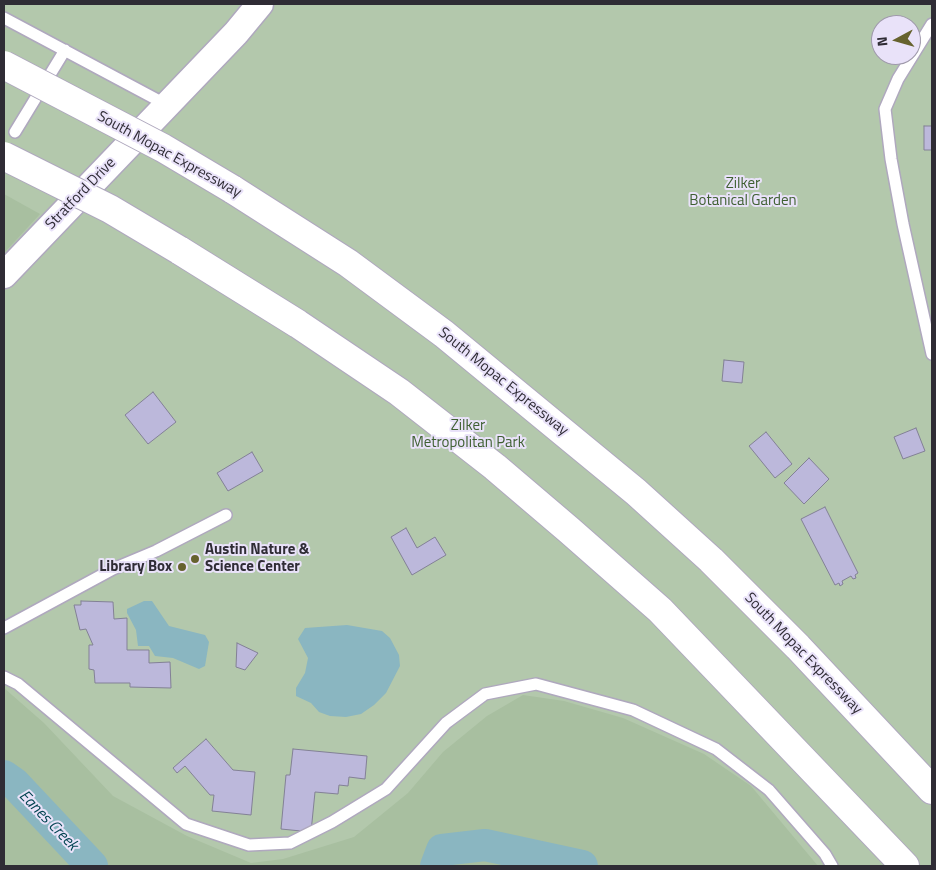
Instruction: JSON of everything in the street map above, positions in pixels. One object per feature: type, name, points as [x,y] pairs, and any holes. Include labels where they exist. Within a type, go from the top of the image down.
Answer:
[{"type":"highway","name":"South Mopac Expressway","points":[[4,65],[163,148],[232,189],[348,263],[444,334],[542,412],[657,510],[711,560],[798,647],[932,790]]},
{"type":"highway","points":[[9,144],[110,209],[298,324],[399,392],[495,467],[660,610],[732,683],[905,866]]},
{"type":"street","name":"Stratford Drive","points":[[4,275],[236,33],[260,4]]},
{"type":"lane","points":[[5,21],[65,50],[167,105]]},
{"type":"lane","points":[[932,24],[898,79],[885,109],[891,159],[903,224],[932,354]]},
{"type":"lane","points":[[9,144],[65,50]]},
{"type":"lane","points":[[4,628],[113,570],[156,551],[226,515]]},
{"type":"lane","points":[[4,676],[18,684],[186,824],[249,845],[290,843],[332,822],[386,790],[446,723],[485,694],[536,684],[633,710],[716,748],[769,790],[825,854],[832,866]]},
{"type":"green space","name":"Zilker Metropolitan Park","points":[[4,4],[932,4],[932,866],[4,866]]},
{"type":"shaded area","points":[[4,194],[40,214],[4,253]]},
{"type":"shaded area","points":[[4,688],[44,723],[113,796],[187,836],[251,863],[283,859],[354,837],[408,793],[443,752],[487,716],[523,695],[564,701],[623,718],[704,754],[751,786],[818,866],[4,866],[4,784],[61,833],[17,778],[4,770]]},
{"type":"water","points":[[144,601],[152,601],[169,626],[205,635],[209,642],[205,666],[199,669],[173,658],[155,656],[149,646],[138,646],[136,630],[127,613],[127,609]]},
{"type":"water","points":[[347,625],[382,631],[390,638],[399,655],[400,666],[386,693],[374,705],[361,714],[346,717],[330,716],[319,712],[311,703],[296,696],[296,688],[305,673],[308,658],[298,639],[305,628]]},
{"type":"water","points":[[4,770],[17,778],[63,836],[4,784]]},
{"type":"building","points":[[924,126],[932,126],[932,150],[924,150]]},
{"type":"building","points":[[724,360],[744,362],[742,383],[722,381]]},
{"type":"building","points":[[153,392],[176,422],[148,444],[125,415]]},
{"type":"building","points":[[916,428],[925,451],[903,459],[894,437]]},
{"type":"building","points":[[766,432],[792,464],[775,478],[749,446]]},
{"type":"building","points":[[252,452],[263,471],[228,491],[217,473]]},
{"type":"building","points":[[809,458],[829,479],[804,504],[784,483]]},
{"type":"building","points":[[825,507],[858,573],[855,575],[856,578],[853,579],[851,576],[842,581],[843,584],[840,586],[839,583],[835,585],[801,519]]},
{"type":"building","points":[[406,528],[417,548],[435,537],[446,555],[412,575],[391,537]]},
{"type":"building","points":[[81,601],[113,602],[114,619],[127,618],[127,650],[149,650],[149,663],[170,662],[171,688],[130,687],[130,683],[95,683],[94,670],[89,669],[89,645],[93,645],[86,629],[80,630],[74,605],[81,605]]},
{"type":"building","points":[[237,643],[258,653],[245,670],[236,667]]},
{"type":"building","points":[[206,739],[233,770],[255,772],[251,815],[212,811],[214,795],[210,795],[185,766],[177,773],[173,768]]},
{"type":"building","points":[[293,749],[367,756],[365,779],[349,777],[348,786],[339,785],[338,794],[315,792],[311,832],[281,829],[286,775],[290,775]]},
{"type":"waterway","name":"Eanes Creek","points":[[4,776],[14,783],[92,866]]},
{"type":"waterway","name":"Eanes Creek","points":[[436,866],[442,850],[485,845],[582,866]]},
{"type":"place","name":"Austin Nature & Science Center","points":[[195,559]]},
{"type":"place","name":"Library Box","points":[[182,567]]},
{"type":"park label","name":"Zilker Botanical Garden","points":[[743,192]]}]
